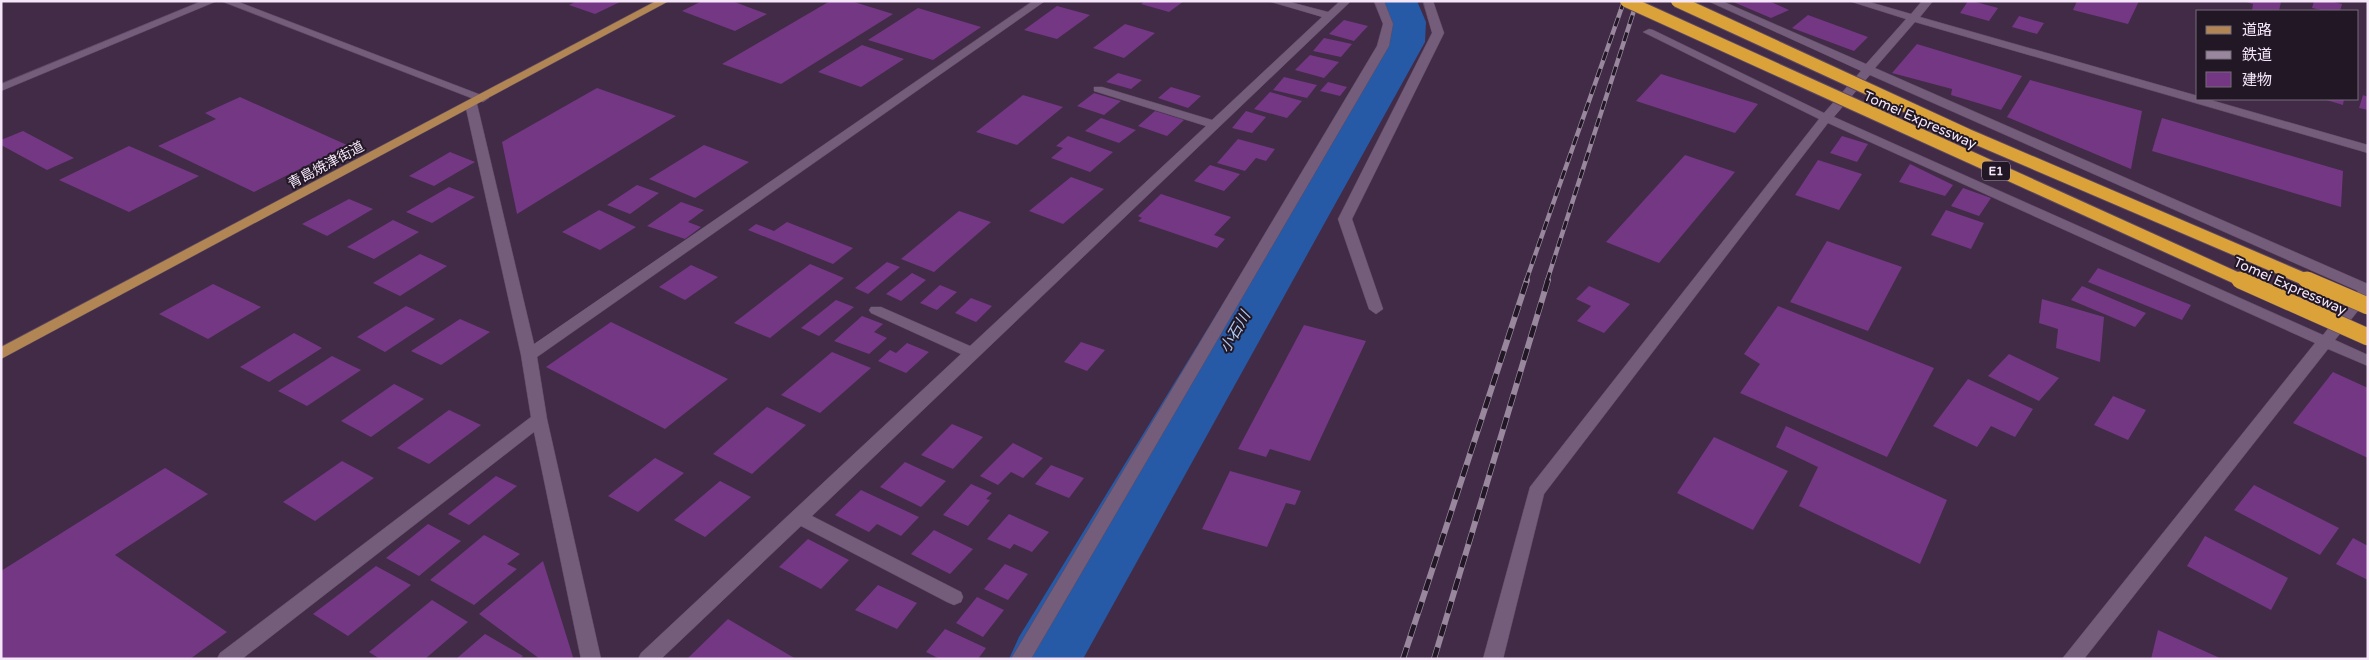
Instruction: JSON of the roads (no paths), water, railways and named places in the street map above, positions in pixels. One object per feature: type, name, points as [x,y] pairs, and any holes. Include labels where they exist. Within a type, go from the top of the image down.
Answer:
[{"type":"highway","name":"Tomei Expressway","points":[[1626,1],[1940,146],[2368,337]]},
{"type":"highway","name":"Tomei Expressway","points":[[1678,1],[1968,134],[2368,306]]},
{"type":"main road","name":"青島焼津街道","points":[[1,354],[664,1]]},
{"type":"street","points":[[1,88],[212,1]]},
{"type":"street","points":[[226,1],[477,101],[529,355],[538,419],[591,659]]},
{"type":"street","points":[[529,355],[1040,1]]},
{"type":"street","points":[[1273,1],[1330,16]]},
{"type":"street","points":[[648,659],[1346,1]]},
{"type":"street","points":[[1021,659],[1383,46],[1388,24],[1379,1]]},
{"type":"street","points":[[1376,309],[1346,219],[1438,33],[1428,1]]},
{"type":"street","points":[[1713,1],[2367,289],[2072,659]]},
{"type":"street","points":[[1854,1],[2196,100]]},
{"type":"street","points":[[1493,659],[1536,492],[1826,118],[1866,70],[1915,19],[1928,1]]},
{"type":"street","points":[[1649,32],[1826,118],[2368,362]]},
{"type":"street","points":[[1098,88],[1215,125]]},
{"type":"street","points":[[2197,100],[2368,149]]},
{"type":"street","points":[[876,310],[972,353]]},
{"type":"street","points":[[227,659],[538,419]]},
{"type":"street","points":[[799,517],[954,597]]},
{"type":"waterway","name":"小石川","points":[[1045,659],[1404,42],[1406,22],[1397,1]]},
{"type":"railway","points":[[1526,281],[1624,1]]},
{"type":"railway","points":[[1547,281],[1637,1]]},
{"type":"railway","points":[[1403,659],[1527,280]]},
{"type":"railway","points":[[1434,659],[1548,280]]}]
